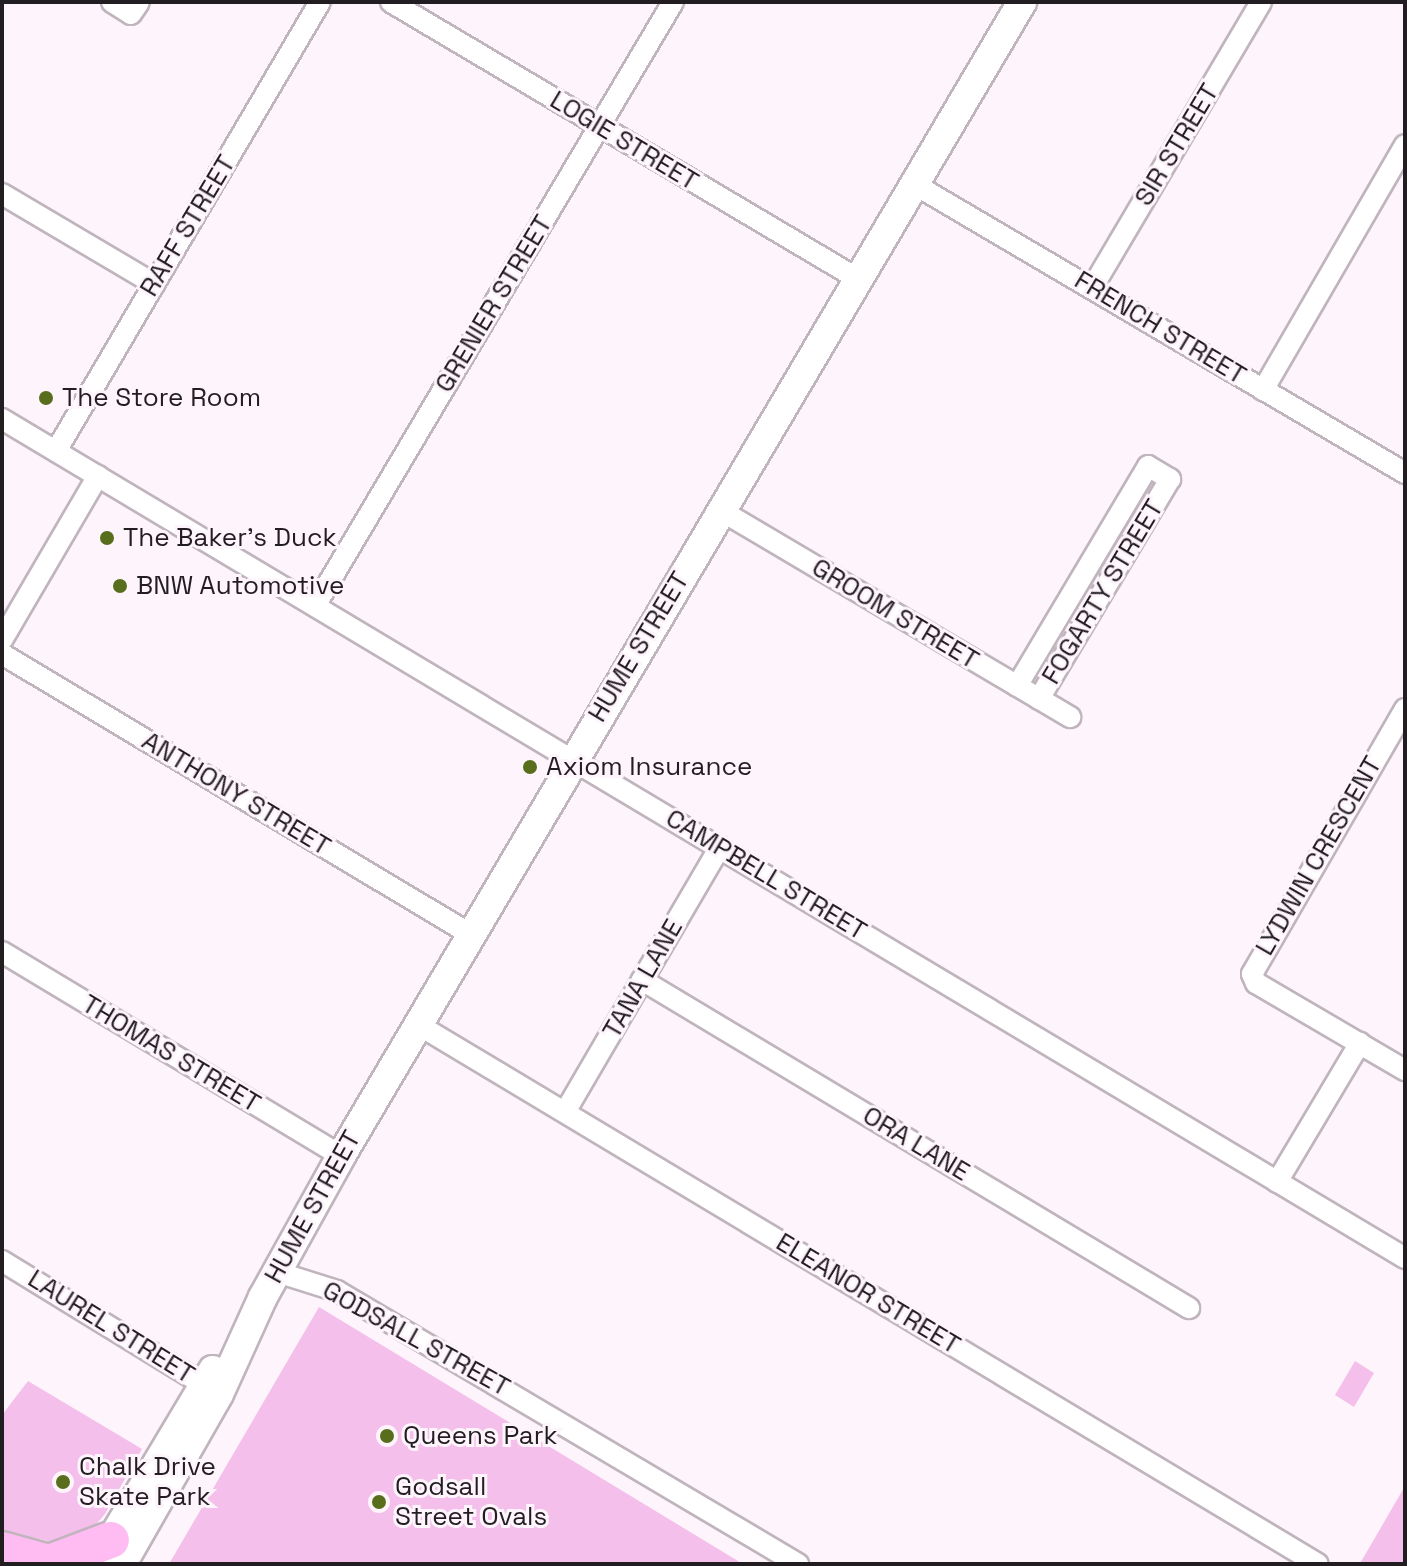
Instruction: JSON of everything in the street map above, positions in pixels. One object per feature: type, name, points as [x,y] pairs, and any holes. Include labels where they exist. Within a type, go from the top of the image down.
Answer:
[{"type":"highway","points":[[2,1550],[49,1563],[110,1556]]},
{"type":"street","points":[[112,2],[131,14],[139,2]]},
{"type":"street","name":"RAFF STREET","points":[[56,451],[320,2]]},
{"type":"street","name":"LOGIE STREET","points":[[391,2],[858,279]]},
{"type":"street","name":"GRENIER STREET","points":[[315,606],[673,2]]},
{"type":"street","name":"HUME STREET","points":[[110,1556],[211,1389],[417,1024],[1022,2]]},
{"type":"street","name":"SIR STREET","points":[[1092,288],[1261,2]]},
{"type":"street","points":[[1263,390],[1405,145]]},
{"type":"street","name":"FRENCH STREET","points":[[914,184],[1405,473]]},
{"type":"street","points":[[2,194],[154,284]]},
{"type":"street","name":"CAMPBELL STREET","points":[[2,419],[1405,1258]]},
{"type":"street","name":"FOGARTY STREET","points":[[1017,686],[1148,466],[1170,479],[1039,699]]},
{"type":"street","points":[[2,640],[98,476]]},
{"type":"street","name":"GROOM STREET","points":[[720,510],[1070,717]]},
{"type":"street","name":"ANTHONY STREET","points":[[2,654],[470,934]]},
{"type":"street","name":"LYDWIN CRESCENT","points":[[1405,709],[1252,974],[1256,983],[1405,1070]]},
{"type":"street","name":"TANA LANE","points":[[565,1112],[720,847]]},
{"type":"street","name":"THOMAS STREET","points":[[2,952],[341,1156]]},
{"type":"street","name":"ORA LANE","points":[[642,980],[1189,1308]]},
{"type":"street","name":"ELEANOR STREET","points":[[417,1024],[1318,1564]]},
{"type":"street","points":[[1277,1182],[1360,1043]]},
{"type":"street","name":"LAUREL STREET","points":[[2,1261],[211,1389]]},
{"type":"street","name":"GODSALL STREET","points":[[277,1272],[337,1291],[798,1564]]},
{"type":"shaded area","name":"Queens Park","points":[[319,1307],[743,1564],[169,1564]]},
{"type":"shaded area","points":[[1355,1361],[1374,1373],[1354,1407],[1335,1395]]},
{"type":"shaded area","name":"Chalk Drive Skate Park","points":[[28,1381],[142,1449],[105,1514],[92,1529],[61,1544],[2,1531],[2,1415]]},
{"type":"shaded area","points":[[1405,1486],[1405,1564],[1359,1564],[1362,1560]]},
{"type":"place","name":"The Store Room","points":[[46,398]]},
{"type":"place","name":"The Baker's Duck","points":[[107,538]]},
{"type":"place","name":"BNW Automotive","points":[[120,586]]},
{"type":"place","name":"Axiom Insurance","points":[[530,767]]},
{"type":"place","name":"Queens Park","points":[[387,1436]]},
{"type":"place","name":"Chalk Drive Skate Park","points":[[63,1482]]},
{"type":"place","name":"Godsall Street Ovals","points":[[379,1502]]}]
